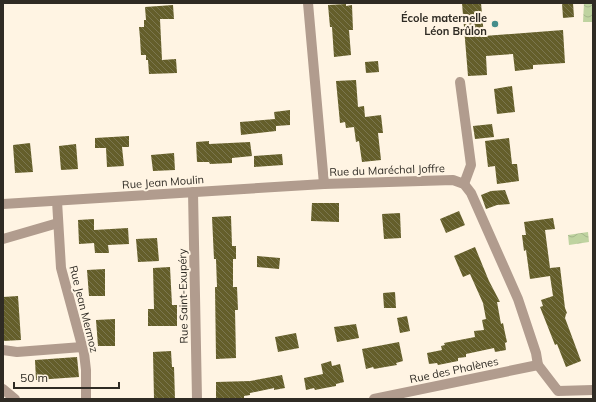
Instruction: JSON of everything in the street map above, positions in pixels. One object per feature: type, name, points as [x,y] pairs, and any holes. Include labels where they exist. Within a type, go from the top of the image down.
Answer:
[{"type":"street","name":"Rue du Maréchal Joffre","points":[[308,3],[324,184],[453,180],[464,184]]},
{"type":"street","points":[[460,82],[471,165],[464,184],[471,193],[518,299],[536,353],[538,365],[560,395],[593,390]]},
{"type":"street","name":"Rue Jean Moulin","points":[[3,204],[324,184]]},
{"type":"street","name":"Rue Saint-Exupéry","points":[[193,192],[197,399]]},
{"type":"street","name":"Rue Jean Mermoz","points":[[57,201],[62,274],[82,347],[86,370],[86,399]]},
{"type":"street","points":[[3,238],[58,223]]},
{"type":"street","points":[[3,350],[17,352],[82,347]]},
{"type":"street","name":"Rue des Phalènes","points":[[374,399],[538,365]]},
{"type":"street","points":[[3,389],[15,399]]},
{"type":"water","points":[[584,3],[593,3],[593,22],[583,22]]},
{"type":"water","points":[[588,232],[589,242],[569,245],[568,235]]},
{"type":"building","points":[[462,3],[481,3],[484,36],[563,30],[565,63],[533,65],[533,69],[515,71],[513,54],[486,56],[487,75],[468,76]]},
{"type":"building","points":[[562,3],[573,3],[574,17],[563,18]]},
{"type":"building","points":[[346,4],[346,6],[352,5],[353,30],[349,30],[351,55],[334,57],[332,27],[330,27],[328,5]]},
{"type":"building","points":[[173,5],[174,19],[160,19],[162,60],[176,59],[177,73],[149,74],[146,55],[141,55],[139,27],[144,27],[144,20],[146,20],[145,7]]},
{"type":"building","points":[[378,61],[379,72],[366,73],[365,62]]},
{"type":"building","points":[[356,80],[358,107],[364,106],[365,117],[381,115],[383,133],[378,133],[381,160],[362,162],[359,141],[356,142],[354,127],[346,128],[345,122],[340,123],[336,81]]},
{"type":"building","points":[[512,86],[515,112],[497,114],[494,89]]},
{"type":"building","points":[[290,110],[290,125],[276,126],[276,131],[241,135],[240,122],[275,119],[274,112]]},
{"type":"building","points":[[492,124],[494,137],[475,139],[473,126]]},
{"type":"building","points":[[129,136],[129,147],[122,147],[124,166],[107,167],[106,148],[95,148],[95,138]]},
{"type":"building","points":[[509,138],[512,164],[517,164],[519,181],[497,184],[495,166],[488,167],[485,141]]},
{"type":"building","points":[[209,141],[209,144],[250,142],[252,156],[232,158],[232,163],[210,164],[209,162],[197,162],[196,142]]},
{"type":"building","points":[[30,143],[33,172],[15,173],[13,145]]},
{"type":"building","points":[[76,144],[78,169],[61,170],[59,146]]},
{"type":"building","points":[[174,153],[175,170],[153,171],[151,155]]},
{"type":"building","points":[[282,154],[283,165],[254,167],[254,156]]},
{"type":"building","points":[[505,190],[510,204],[497,205],[486,209],[481,195],[491,191]]},
{"type":"building","points":[[312,203],[339,203],[339,222],[311,221]]},
{"type":"building","points":[[459,211],[465,225],[446,233],[440,219]]},
{"type":"building","points":[[400,213],[401,238],[384,239],[382,214]]},
{"type":"building","points":[[231,216],[232,246],[236,246],[236,259],[233,259],[233,287],[237,287],[238,310],[235,310],[236,358],[216,359],[215,287],[217,287],[212,217]]},
{"type":"building","points":[[553,218],[555,229],[545,230],[550,268],[560,267],[565,308],[567,313],[565,318],[581,361],[566,367],[557,344],[555,345],[540,307],[543,306],[541,300],[553,296],[550,276],[530,279],[526,250],[524,251],[522,235],[526,235],[524,222]]},
{"type":"building","points":[[94,219],[94,230],[128,228],[129,244],[108,245],[109,253],[95,253],[94,243],[79,244],[78,220]]},
{"type":"building","points":[[157,238],[159,261],[138,262],[136,239]]},
{"type":"building","points":[[475,247],[489,281],[500,302],[497,302],[501,324],[503,323],[507,342],[505,343],[506,350],[495,352],[494,348],[466,354],[466,357],[458,358],[458,361],[438,365],[437,363],[429,364],[427,353],[442,350],[441,346],[445,345],[444,343],[475,337],[474,331],[484,330],[482,320],[486,319],[483,303],[470,274],[463,277],[454,256]]},
{"type":"building","points":[[257,256],[280,258],[279,269],[257,267]]},
{"type":"building","points":[[170,267],[172,305],[177,305],[177,326],[148,326],[148,309],[154,309],[153,268]]},
{"type":"building","points":[[105,269],[105,296],[89,296],[87,270]]},
{"type":"building","points":[[395,292],[396,308],[384,308],[383,293]]},
{"type":"building","points":[[18,296],[21,340],[3,341],[3,297]]},
{"type":"building","points":[[407,316],[410,331],[400,333],[397,318]]},
{"type":"building","points":[[115,319],[115,346],[98,346],[96,320]]},
{"type":"building","points":[[356,324],[359,338],[337,342],[334,327]]},
{"type":"building","points":[[296,333],[299,348],[278,352],[275,337]]},
{"type":"building","points":[[399,342],[403,361],[396,363],[397,365],[366,369],[362,349]]},
{"type":"building","points":[[171,351],[172,367],[174,367],[175,399],[154,399],[153,352]]},
{"type":"building","points":[[77,357],[79,377],[36,380],[35,360]]},
{"type":"building","points":[[331,361],[332,366],[340,364],[344,382],[336,384],[336,386],[306,390],[304,378],[323,374],[321,364]]},
{"type":"building","points":[[282,375],[285,388],[274,390],[274,388],[250,393],[250,395],[244,396],[244,399],[216,399],[216,382],[250,381]]},
{"type":"place","name":"École maternelle Léon Brûlon","points":[[495,24]]}]
